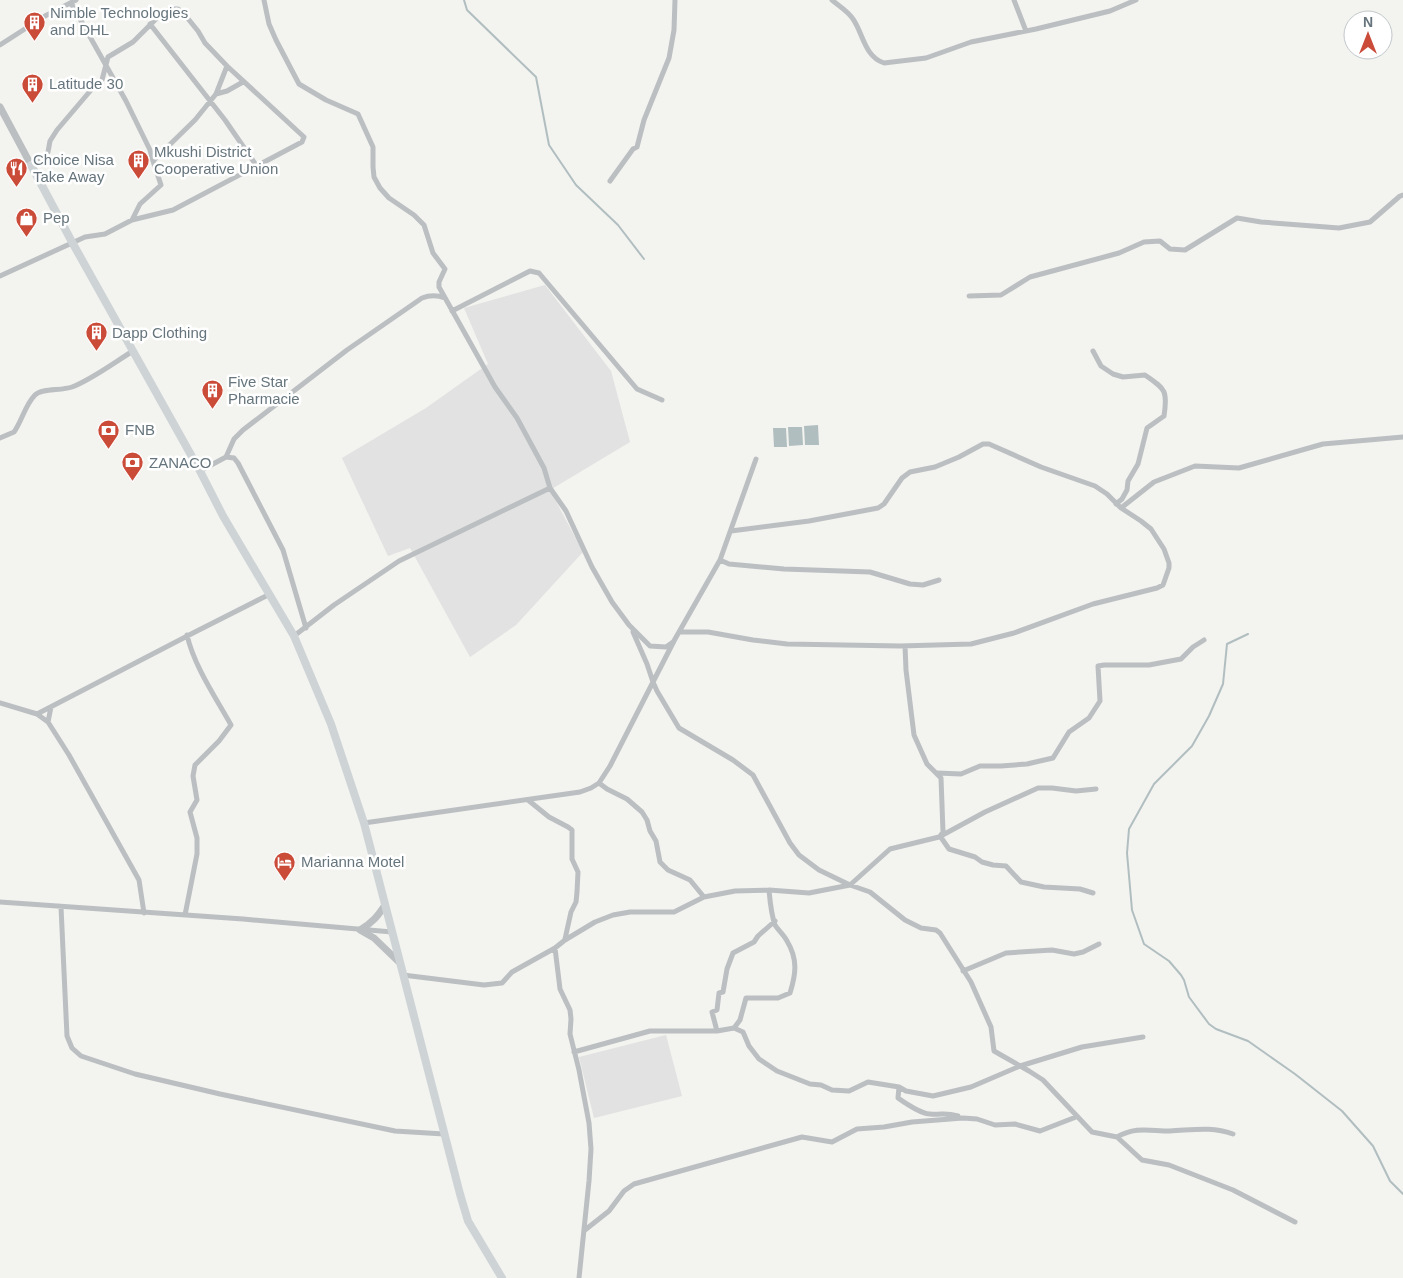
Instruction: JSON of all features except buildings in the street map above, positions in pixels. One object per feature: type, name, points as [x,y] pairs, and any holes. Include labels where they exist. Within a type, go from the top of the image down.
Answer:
[{"type":"main road","points":[[31,165],[223,516],[294,636],[331,724],[364,824],[402,975],[468,1221],[502,1278]]},
{"type":"street","points":[[264,0],[272,32],[299,84],[361,117],[373,147],[374,177],[380,188],[388,198],[414,215],[424,225],[433,253],[445,269],[438,285],[445,299],[544,468],[550,488],[566,511],[592,567],[612,602],[629,625],[650,646],[666,647],[674,639],[720,560],[756,459]]},
{"type":"street","points":[[610,181],[632,149],[637,147],[644,120],[669,58],[674,30],[675,0]]},
{"type":"street","points":[[832,0],[853,18],[863,43],[875,57],[884,63],[917,60],[993,36],[1026,32],[1110,11],[1136,0]]},
{"type":"street","points":[[1014,0],[1026,32]]},
{"type":"street","points":[[0,45],[45,16],[74,1],[150,150],[161,185],[140,204],[132,220]]},
{"type":"street","points":[[0,107],[31,165],[43,158],[48,152],[50,141],[57,130],[102,80],[111,54],[133,42],[150,24],[169,9],[178,9],[185,15],[205,43],[227,66],[304,137],[302,142],[173,210],[132,220],[105,234],[85,237],[0,276]]},
{"type":"street","points":[[150,24],[225,120],[256,165]]},
{"type":"street","points":[[153,161],[195,120],[210,102],[216,94],[227,66]]},
{"type":"street","points":[[216,94],[243,82]]},
{"type":"street","points":[[969,296],[1000,295],[1030,277],[1119,253],[1144,242],[1160,241],[1170,249],[1185,250],[1238,218],[1260,222],[1339,228],[1370,222],[1400,196],[1403,196]]},
{"type":"street","points":[[452,311],[530,271],[539,273],[637,389],[662,400]]},
{"type":"street","points":[[226,457],[234,439],[243,430],[347,350],[422,298],[439,296],[445,299]]},
{"type":"street","points":[[0,438],[14,432],[36,394],[48,390],[63,390],[76,386],[132,351]]},
{"type":"street","points":[[1093,351],[1103,368],[1122,377],[1145,375],[1162,387],[1165,396],[1164,416],[1147,428],[1146,436],[1142,441],[1138,464],[1127,483],[1126,492],[1118,506]]},
{"type":"street","points":[[1118,506],[1154,482],[1195,466],[1239,468],[1323,444],[1403,438]]},
{"type":"street","points":[[679,632],[708,632],[787,644],[905,646],[970,644],[1014,634],[1093,604],[1141,593],[1163,585],[1169,568],[1168,557],[1164,549],[1146,524],[1118,506],[1095,486],[1042,467],[989,444],[983,444],[935,467],[910,472],[902,478],[884,504],[878,508],[809,521],[731,531]]},
{"type":"street","points":[[200,471],[226,457],[234,458],[238,463],[283,550],[306,628]]},
{"type":"street","points":[[294,636],[334,605],[399,561],[550,488]]},
{"type":"street","points":[[720,560],[729,564],[784,569],[870,572],[910,584],[923,585],[939,580]]},
{"type":"street","points":[[37,714],[187,635],[268,595]]},
{"type":"street","points":[[629,625],[645,657],[657,691],[679,728],[733,760],[753,775],[790,844],[799,855],[819,870],[870,892],[905,920],[921,928],[936,930],[940,933],[971,982],[991,1028],[994,1051],[1043,1080],[1092,1132],[1117,1137],[1142,1160],[1169,1165],[1233,1190],[1295,1222]]},
{"type":"street","points":[[185,915],[197,854],[197,838],[190,812],[197,800],[193,776],[195,765],[231,725],[200,667],[187,635]]},
{"type":"street","points":[[364,824],[580,792],[591,788],[599,783],[610,766],[674,639]]},
{"type":"street","points":[[937,773],[961,774],[980,766],[1027,764],[1053,758],[1068,732],[1089,718],[1100,701],[1098,666],[1149,665],[1181,659],[1193,647],[1204,640]]},
{"type":"street","points":[[905,646],[914,734],[927,764],[941,778],[942,832],[940,836]]},
{"type":"street","points":[[0,703],[37,714],[48,722],[69,755],[139,880],[144,913]]},
{"type":"street","points":[[48,722],[51,707]]},
{"type":"street","points":[[599,783],[606,789],[627,799],[642,812],[656,841],[660,862],[668,870],[690,880],[704,897]]},
{"type":"street","points":[[402,975],[484,985],[502,983],[512,972],[555,948],[595,922],[612,915],[630,912],[674,912],[704,897],[735,891],[770,890],[809,893],[850,885],[890,848],[940,836],[985,812],[1038,788],[1076,791],[1096,789]]},
{"type":"street","points":[[528,800],[549,817],[568,826],[572,830],[572,859],[578,872],[577,892],[565,940]]},
{"type":"street","points":[[940,836],[949,849],[975,857],[982,862],[1006,866],[1021,882],[1044,887],[1080,889],[1093,893]]},
{"type":"street","points":[[734,1028],[740,1020],[746,998],[778,998],[790,993],[795,981],[796,968],[788,943],[775,924],[770,905],[770,890]]},
{"type":"street","points":[[0,902],[243,919],[392,932]]},
{"type":"street","points":[[360,930],[377,918],[385,905]]},
{"type":"street","points":[[61,907],[67,1036],[72,1048],[81,1056],[135,1074],[220,1094],[396,1131],[444,1134]]},
{"type":"street","points":[[717,1031],[712,1012],[718,1010],[719,993],[723,992],[729,960],[733,952],[754,942],[775,921]]},
{"type":"street","points":[[360,930],[374,938],[400,963]]},
{"type":"street","points":[[964,971],[1006,953],[1052,950],[1074,954],[1099,944]]},
{"type":"street","points":[[555,948],[560,988],[570,1010],[570,1034],[586,1104],[591,1149],[585,1230],[579,1278]]},
{"type":"street","points":[[574,1052],[650,1031],[717,1031],[734,1028],[743,1032],[749,1046],[759,1059],[777,1071],[810,1084],[849,1091],[868,1082],[899,1087],[906,1091],[925,1095],[941,1095],[971,1087],[1020,1066],[1094,1044],[1143,1037]]},
{"type":"street","points":[[899,1087],[898,1098],[928,1115],[946,1113],[964,1118]]},
{"type":"street","points":[[585,1230],[609,1211],[624,1191],[634,1184],[802,1137],[832,1142],[858,1129],[964,1118],[977,1119],[995,1125],[1015,1124],[1040,1131],[1076,1117]]},
{"type":"street","points":[[1117,1137],[1126,1132],[1142,1129],[1169,1131],[1195,1128],[1221,1130],[1233,1134]]},
{"type":"shaded area","points":[[545,285],[611,371],[630,442],[550,490],[583,552],[516,625],[470,657],[410,548],[388,556],[342,458],[426,408],[488,364],[464,308]]},
{"type":"shaded area","points":[[818,425],[819,445],[805,445],[804,426]]},
{"type":"shaded area","points":[[788,427],[802,427],[803,445],[789,446]]},
{"type":"shaded area","points":[[773,428],[786,428],[787,447],[774,447]]},
{"type":"shaded area","points":[[666,1035],[682,1096],[594,1118],[579,1057]]},
{"type":"waterway","points":[[464,0],[467,10],[536,77],[549,145],[576,185],[618,225],[644,259]]},
{"type":"waterway","points":[[1248,634],[1227,644],[1223,684],[1209,716],[1192,746],[1154,784],[1129,829],[1127,853],[1132,910],[1144,944],[1169,961],[1181,975],[1189,997],[1209,1024],[1216,1029],[1248,1041],[1295,1074],[1342,1111],[1373,1146],[1390,1181],[1403,1194]]},
{"type":"place","name":"Nimble Technologies and DHL","points":[[34,41]]},
{"type":"place","name":"Latitude 30","points":[[33,103]]},
{"type":"place","name":"Mkushi District Cooperative Union","points":[[138,180]]},
{"type":"place","name":"Choice Nisa Take Away","points":[[17,188]]},
{"type":"place","name":"Pep","points":[[27,237]]},
{"type":"place","name":"Dapp Clothing","points":[[96,352]]},
{"type":"place","name":"Five Star Pharmacie","points":[[212,410]]},
{"type":"place","name":"FNB","points":[[109,449]]},
{"type":"place","name":"ZANACO","points":[[133,482]]},
{"type":"place","name":"Marianna Motel","points":[[285,881]]}]
